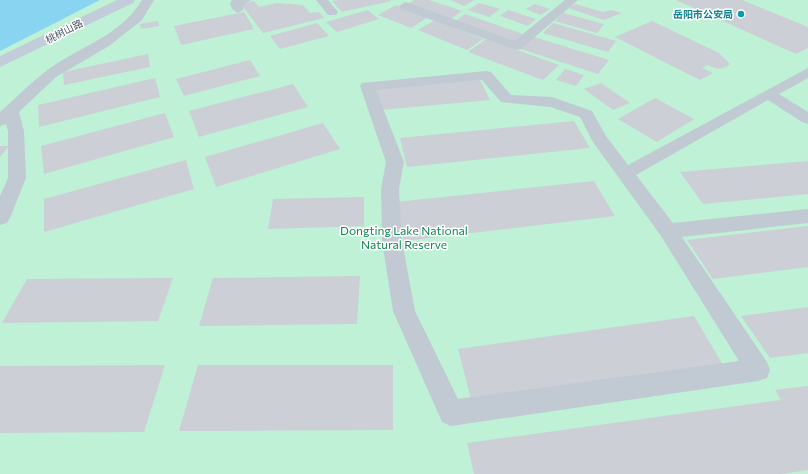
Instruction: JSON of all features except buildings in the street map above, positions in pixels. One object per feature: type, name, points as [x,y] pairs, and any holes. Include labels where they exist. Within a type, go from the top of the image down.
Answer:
[{"type":"street","name":"桃树山路","points":[[0,62],[128,0]]},
{"type":"street","points":[[0,217],[17,178],[16,131],[6,115],[51,74],[104,43],[138,17],[148,0]]},
{"type":"street","points":[[322,0],[332,12]]},
{"type":"street","points":[[405,6],[516,46],[572,0]]},
{"type":"street","points":[[625,174],[808,72]]},
{"type":"street","points":[[486,75],[506,99],[552,102],[586,114],[599,138],[668,231],[758,370],[451,413],[404,311],[392,241],[390,189],[395,162],[367,86],[486,75]]},
{"type":"street","points":[[768,94],[808,119]]},
{"type":"street","points":[[668,231],[808,216]]},
{"type":"green space","name":"Dongting Lake National Natural Reserve","points":[[0,0],[808,0],[808,474],[0,474]]},
{"type":"water","points":[[0,0],[100,0],[0,51]]},
{"type":"place","name":"岳阳市公安局","points":[[741,14]]}]
